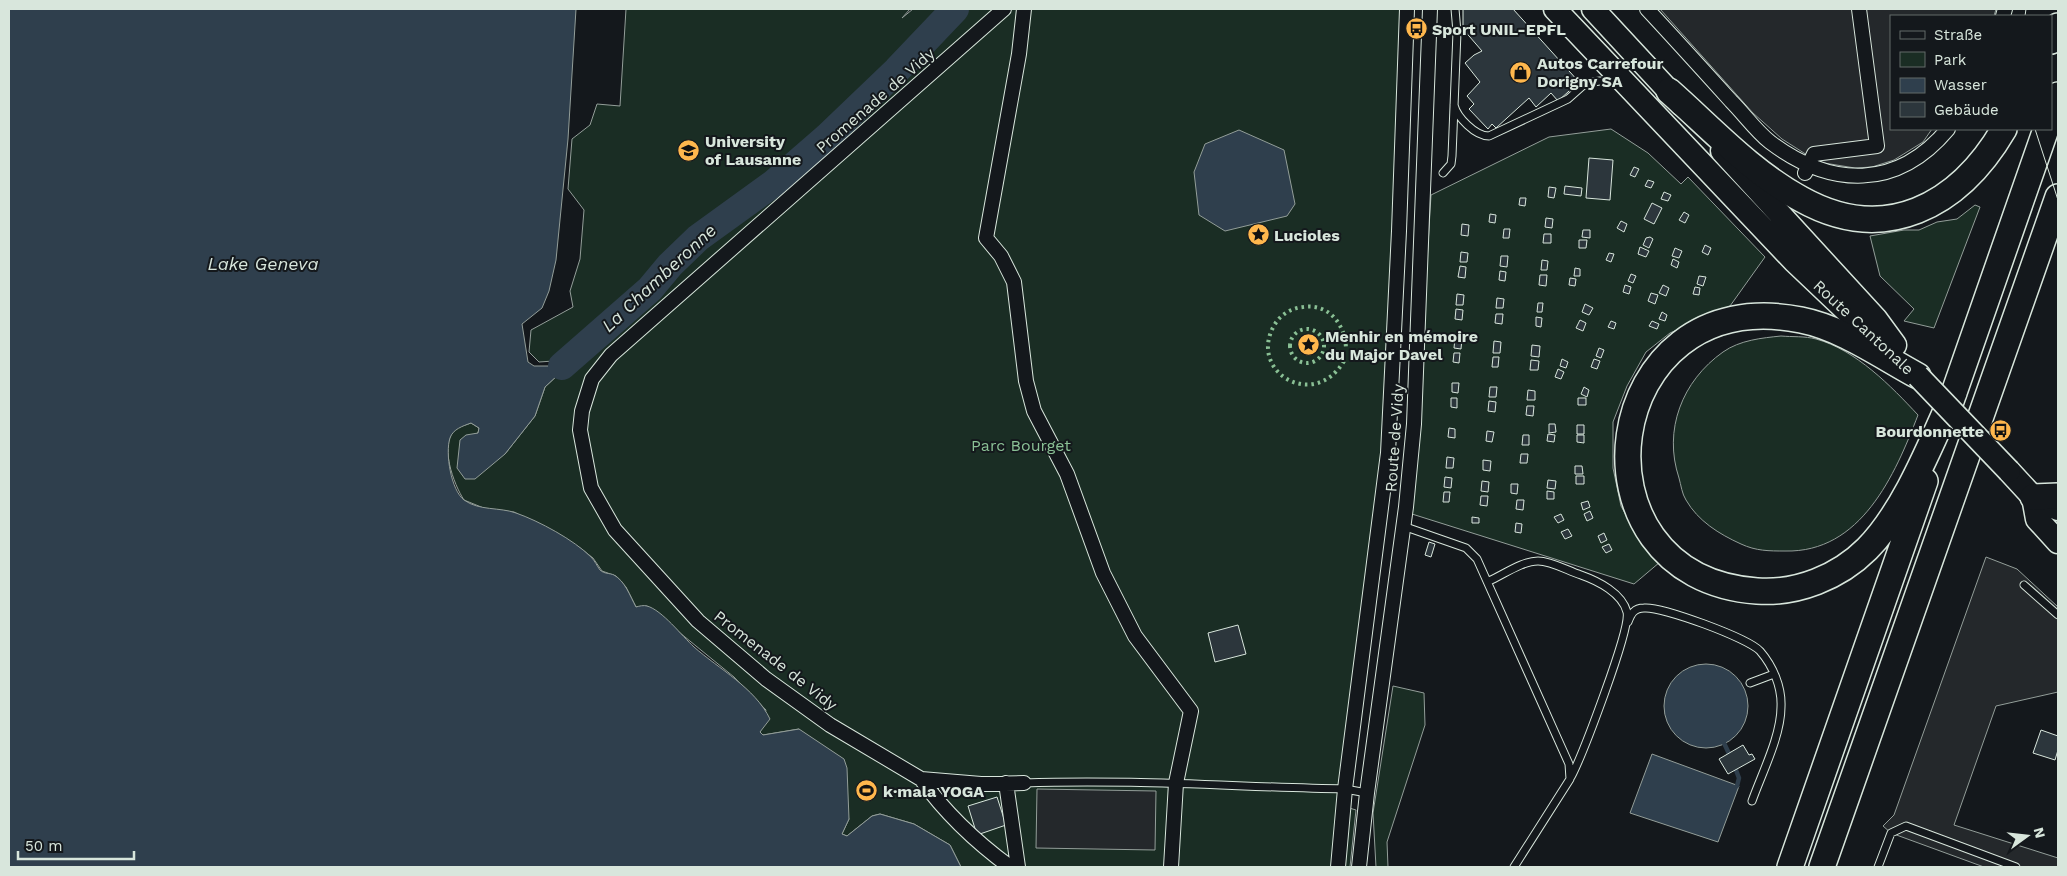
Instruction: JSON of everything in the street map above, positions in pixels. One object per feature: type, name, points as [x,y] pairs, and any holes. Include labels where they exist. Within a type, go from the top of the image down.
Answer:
[{"type":"highway","points":[[2052,39],[2058,26]]},
{"type":"highway","points":[[1669,90],[1741,156],[1789,193],[1820,209],[1862,218],[1898,216],[1920,210],[1940,200],[1959,186],[1980,165],[2003,130]]},
{"type":"highway","points":[[2052,113],[2058,95]]},
{"type":"highway","points":[[1790,867],[1900,557],[1954,393],[2046,130]]},
{"type":"highway","points":[[1822,867],[2058,196]]},
{"type":"highway","points":[[1918,376],[1834,331],[1802,320],[1752,317],[1726,321],[1704,330],[1681,344],[1660,363],[1646,384],[1635,408],[1628,434],[1626,463],[1631,490],[1641,515],[1655,539],[1672,556],[1693,572],[1719,584],[1762,592],[1787,590],[1827,577],[1854,560],[1878,537],[1907,490],[1954,393]]},
{"type":"highway","points":[[2033,497],[2058,496]]},
{"type":"main road","name":"Route Cantonale","points":[[1555,9],[1794,261],[1864,330],[1918,376]]},
{"type":"main road","name":"Route Cantonale","points":[[1593,9],[1669,90],[1771,207],[1876,319],[1918,376]]},
{"type":"main road","points":[[1918,376],[2033,497],[2058,510]]},
{"type":"main road","points":[[2033,497],[2037,519],[2058,542]]},
{"type":"street","name":"Promenade de Vidy","points":[[1004,9],[611,355],[592,379],[582,411],[580,430],[591,488],[615,530],[698,622],[766,679],[830,726],[921,779],[976,842],[1010,867]]},
{"type":"street","points":[[1024,9],[1019,54],[986,238],[1001,256],[1014,282],[1026,381],[1034,411],[1067,474],[1104,573],[1135,636],[1191,711],[1176,783],[1171,867]]},
{"type":"street","points":[[1338,867],[1345,789],[1388,453],[1400,231],[1407,9]]},
{"type":"street","name":"Route de Vidy","points":[[1359,867],[1367,793],[1403,526],[1414,424],[1430,9]]},
{"type":"street","points":[[1646,9],[1769,142],[1806,170],[1837,175],[1880,174],[1915,160],[1935,144],[1947,130]]},
{"type":"street","points":[[1806,170],[1814,154],[1877,146],[1859,9]]},
{"type":"street","name":"Promenade de Vidy","points":[[921,779],[981,784],[1024,782]]},
{"type":"street","points":[[1006,783],[1018,867]]},
{"type":"lane","points":[[1443,173],[1451,164],[1452,156],[1457,32],[1455,9]]},
{"type":"lane","points":[[1454,105],[1460,118],[1484,136],[1489,136],[1568,99],[1586,83],[1600,82]]},
{"type":"lane","points":[[1403,526],[1472,552],[1489,581],[1569,764],[1570,778]]},
{"type":"lane","points":[[1489,581],[1530,562],[1543,562],[1586,577],[1609,590],[1625,605],[1628,622]]},
{"type":"lane","points":[[2024,585],[2058,615]]},
{"type":"lane","points":[[1514,867],[1578,763],[1631,613],[1636,609],[1652,608],[1724,631],[1747,641],[1759,650],[1774,674],[1780,690],[1782,707],[1779,727],[1752,801]]},
{"type":"lane","points":[[1750,684],[1774,674]]},
{"type":"lane","points":[[1024,782],[1176,783],[1345,789],[1367,793]]},
{"type":"lane","points":[[1878,867],[1891,833],[1906,826],[2016,867]]},
{"type":"green space","name":"Parc Bourget","points":[[626,9],[910,9],[902,18],[913,9],[1404,9],[1386,429],[1339,805],[1356,810],[1350,867],[961,867],[950,845],[914,824],[880,814],[872,816],[847,836],[842,834],[849,819],[799,729],[763,735],[760,732],[766,710],[734,677],[647,606],[636,607],[626,587],[616,576],[602,571],[593,558],[579,547],[514,512],[486,509],[464,500],[452,475],[448,454],[448,444],[451,435],[456,429],[471,423],[479,428],[478,433],[472,435],[505,454],[535,416],[545,387],[560,373],[562,366],[568,360],[539,362],[529,352],[531,330],[573,307],[570,291],[580,259],[584,210],[568,189],[572,139],[590,125],[597,104],[620,106]]},
{"type":"green space","points":[[1611,129],[1648,153],[1681,184],[1688,177],[1765,257],[1730,306],[1670,333],[1646,352],[1627,386],[1613,422],[1613,468],[1621,506],[1638,537],[1660,562],[1634,584],[1412,514],[1431,195],[1549,137]]},
{"type":"green space","points":[[1975,205],[1980,207],[1934,328],[1904,321],[1914,309],[1880,276],[1870,236],[1904,230],[1919,230],[1937,222],[1957,219]]},
{"type":"green space","points":[[1781,336],[1816,339],[1845,351],[1872,370],[1918,415],[1886,485],[1854,525],[1835,539],[1812,548],[1785,551],[1752,548],[1725,536],[1703,521],[1691,508],[1683,495],[1673,442],[1675,425],[1687,392],[1709,364],[1723,352],[1737,345],[1751,340]]},
{"type":"green space","points":[[1393,686],[1424,693],[1425,725],[1387,842],[1388,867],[1376,867],[1373,813]]},
{"type":"shaded area","points":[[1660,9],[1996,9],[1994,15],[1890,15],[1890,130],[1931,130],[1923,142],[1894,160],[1872,167],[1855,168],[1818,162],[1782,139],[1753,113]]},
{"type":"shaded area","points":[[1986,557],[2017,569],[2058,607],[2058,692],[1996,706],[1954,825],[2058,858],[2058,867],[1984,867],[1891,833],[1883,826],[1894,815]]},
{"type":"shaded area","points":[[1037,789],[1156,791],[1155,850],[1036,848]]},
{"type":"water","name":"Lake Geneva","points":[[9,9],[576,9],[568,139],[556,260],[549,291],[542,308],[522,324],[528,362],[534,366],[562,366],[560,373],[545,387],[535,416],[505,454],[475,479],[465,479],[457,468],[460,440],[466,435],[478,433],[479,428],[471,423],[453,432],[450,438],[448,453],[450,471],[459,495],[476,506],[516,513],[535,521],[556,532],[584,551],[600,570],[612,574],[621,581],[636,607],[647,606],[653,608],[672,624],[694,647],[746,688],[770,719],[760,732],[763,735],[799,729],[844,759],[847,768],[849,819],[842,834],[847,836],[872,816],[880,814],[914,824],[950,845],[961,867],[9,867]]},
{"type":"water","points":[[1239,130],[1284,150],[1295,204],[1287,216],[1225,231],[1199,215],[1194,172],[1205,144]]},
{"type":"water","points":[[1706,664],[1729,671],[1741,683],[1748,706],[1741,729],[1729,741],[1706,748],[1683,741],[1671,729],[1664,706],[1671,683],[1683,671]]},
{"type":"water","points":[[1652,754],[1739,786],[1718,842],[1630,813]]},
{"type":"building","name":"Autos Carrefour Dorigny SA","points":[[1463,9],[1513,9],[1579,82],[1558,101],[1551,93],[1536,107],[1529,98],[1496,128],[1492,124],[1488,129],[1469,109],[1474,104],[1467,96],[1480,82],[1465,63],[1482,51],[1463,29]]},
{"type":"building","points":[[1589,158],[1613,160],[1610,200],[1586,198]]},
{"type":"building","points":[[1634,167],[1639,169],[1635,177],[1630,175]]},
{"type":"building","points":[[1648,180],[1654,182],[1651,188],[1645,186]]},
{"type":"building","points":[[1565,186],[1582,188],[1581,196],[1564,194]]},
{"type":"building","points":[[1549,187],[1556,188],[1554,198],[1548,197]]},
{"type":"building","points":[[1664,192],[1671,195],[1668,201],[1661,199]]},
{"type":"building","points":[[1520,198],[1526,198],[1525,206],[1519,205]]},
{"type":"building","points":[[1652,203],[1662,208],[1654,224],[1644,219]]},
{"type":"building","points":[[1684,212],[1689,215],[1685,223],[1679,220]]},
{"type":"building","points":[[1490,214],[1496,215],[1495,223],[1489,222]]},
{"type":"building","points":[[1546,218],[1553,219],[1552,228],[1545,227]]},
{"type":"building","points":[[1621,221],[1627,224],[1624,232],[1617,228]]},
{"type":"building","points":[[1462,224],[1469,225],[1468,236],[1461,235]]},
{"type":"building","points":[[1504,229],[1510,229],[1509,238],[1503,238]]},
{"type":"building","points":[[1583,230],[1590,230],[1590,238],[1582,237]]},
{"type":"building","points":[[1544,234],[1551,234],[1551,243],[1543,243]]},
{"type":"building","points":[[1650,237],[1653,239],[1649,248],[1643,245],[1646,238]]},
{"type":"building","points":[[1579,240],[1587,240],[1586,248],[1579,248]]},
{"type":"building","points":[[1705,245],[1711,248],[1708,255],[1702,252]]},
{"type":"building","points":[[1640,247],[1649,251],[1646,257],[1638,254]]},
{"type":"building","points":[[1675,248],[1682,251],[1679,258],[1672,256]]},
{"type":"building","points":[[1461,252],[1468,253],[1467,262],[1460,262]]},
{"type":"building","points":[[1609,253],[1614,254],[1611,262],[1606,260]]},
{"type":"building","points":[[1501,256],[1508,256],[1507,267],[1500,266]]},
{"type":"building","points":[[1673,259],[1679,262],[1677,268],[1671,265]]},
{"type":"building","points":[[1542,260],[1548,261],[1547,270],[1541,270]]},
{"type":"building","points":[[1460,266],[1466,267],[1465,278],[1458,277]]},
{"type":"building","points":[[1575,268],[1580,269],[1580,276],[1574,276]]},
{"type":"building","points":[[1500,271],[1506,272],[1505,281],[1499,280]]},
{"type":"building","points":[[1631,274],[1636,276],[1633,283],[1628,281]]},
{"type":"building","points":[[1540,275],[1547,275],[1546,286],[1539,285]]},
{"type":"building","points":[[1699,276],[1706,277],[1703,286],[1697,284]]},
{"type":"building","points":[[1570,278],[1576,279],[1575,286],[1569,285]]},
{"type":"building","points":[[1625,285],[1631,287],[1629,294],[1623,292]]},
{"type":"building","points":[[1663,285],[1669,288],[1666,296],[1659,293]]},
{"type":"building","points":[[1695,287],[1700,288],[1699,295],[1693,294]]},
{"type":"building","points":[[1651,293],[1658,295],[1655,304],[1648,301]]},
{"type":"building","points":[[1457,294],[1464,295],[1463,305],[1456,305]]},
{"type":"building","points":[[1497,298],[1504,299],[1503,308],[1496,308]]},
{"type":"building","points":[[1538,303],[1543,303],[1542,312],[1537,312]]},
{"type":"building","points":[[1585,304],[1593,308],[1589,315],[1582,312]]},
{"type":"building","points":[[1456,309],[1463,310],[1462,320],[1455,319]]},
{"type":"building","points":[[1662,312],[1667,315],[1665,321],[1659,319]]},
{"type":"building","points":[[1496,314],[1503,314],[1502,324],[1495,323]]},
{"type":"building","points":[[1536,317],[1542,318],[1541,327],[1536,326]]},
{"type":"building","points":[[1580,320],[1586,323],[1583,331],[1576,328]]},
{"type":"building","points":[[1611,321],[1616,323],[1614,329],[1608,327]]},
{"type":"building","points":[[1652,321],[1659,324],[1657,329],[1649,326]]},
{"type":"building","points":[[1455,338],[1462,338],[1461,349],[1454,348]]},
{"type":"building","points":[[1494,341],[1501,342],[1500,353],[1493,353]]},
{"type":"building","points":[[1532,345],[1540,346],[1539,357],[1531,356]]},
{"type":"building","points":[[1599,348],[1604,350],[1601,358],[1596,356]]},
{"type":"building","points":[[1454,353],[1460,353],[1459,363],[1453,362]]},
{"type":"building","points":[[1493,357],[1499,357],[1498,367],[1492,367]]},
{"type":"building","points":[[1562,359],[1568,362],[1566,368],[1560,366]]},
{"type":"building","points":[[1594,359],[1600,361],[1597,369],[1591,367]]},
{"type":"building","points":[[1531,360],[1539,361],[1538,370],[1530,370]]},
{"type":"building","points":[[1558,369],[1564,372],[1561,379],[1555,377]]},
{"type":"building","points":[[1452,383],[1459,383],[1458,393],[1452,392]]},
{"type":"building","points":[[1490,387],[1497,387],[1496,397],[1489,397]]},
{"type":"building","points":[[1584,387],[1589,390],[1587,397],[1581,394]]},
{"type":"building","points":[[1528,390],[1535,391],[1535,400],[1527,400]]},
{"type":"building","points":[[1451,398],[1457,398],[1457,408],[1451,407]]},
{"type":"building","points":[[1578,398],[1586,398],[1586,405],[1578,405]]},
{"type":"building","points":[[1489,401],[1496,402],[1495,412],[1488,411]]},
{"type":"building","points":[[1527,406],[1534,406],[1533,416],[1526,415]]},
{"type":"building","points":[[1549,424],[1555,424],[1556,432],[1549,433]]},
{"type":"building","points":[[1577,425],[1584,425],[1584,434],[1577,434]]},
{"type":"building","points":[[1449,428],[1455,429],[1455,438],[1448,437]]},
{"type":"building","points":[[1487,431],[1494,432],[1492,442],[1486,441]]},
{"type":"building","points":[[1548,434],[1555,435],[1554,442],[1547,441]]},
{"type":"building","points":[[1523,435],[1529,435],[1529,445],[1522,445]]},
{"type":"building","points":[[1577,435],[1584,435],[1584,443],[1577,442]]},
{"type":"building","points":[[1521,454],[1528,454],[1527,463],[1520,463]]},
{"type":"building","points":[[1447,457],[1454,458],[1453,468],[1446,468]]},
{"type":"building","points":[[1483,460],[1491,461],[1490,471],[1483,470]]},
{"type":"building","points":[[1575,466],[1582,466],[1583,474],[1575,474]]},
{"type":"building","points":[[1576,476],[1584,476],[1584,484],[1576,484]]},
{"type":"building","points":[[1445,477],[1452,478],[1451,488],[1444,487]]},
{"type":"building","points":[[1548,480],[1556,481],[1555,489],[1547,488]]},
{"type":"building","points":[[1482,481],[1489,482],[1488,492],[1481,491]]},
{"type":"building","points":[[1511,484],[1518,484],[1517,494],[1511,493]]},
{"type":"building","points":[[1547,491],[1554,492],[1554,499],[1547,499]]},
{"type":"building","points":[[1444,492],[1450,492],[1449,502],[1443,502]]},
{"type":"building","points":[[1481,496],[1488,496],[1487,506],[1480,505]]},
{"type":"building","points":[[1517,500],[1524,500],[1523,510],[1516,509]]},
{"type":"building","points":[[1588,501],[1590,507],[1583,510],[1581,503]]},
{"type":"building","points":[[1590,511],[1593,518],[1587,521],[1584,514]]},
{"type":"building","points":[[1561,514],[1564,520],[1558,523],[1554,517]]},
{"type":"building","points":[[1472,517],[1479,518],[1479,523],[1472,523]]},
{"type":"building","points":[[1516,523],[1522,524],[1521,533],[1515,532]]},
{"type":"building","points":[[1568,529],[1572,536],[1565,539],[1561,532]]},
{"type":"building","points":[[1604,533],[1607,540],[1601,543],[1598,536]]},
{"type":"building","points":[[1429,542],[1435,544],[1431,557],[1425,555]]},
{"type":"building","points":[[1609,544],[1612,550],[1606,553],[1602,547]]},
{"type":"building","points":[[1238,625],[1246,654],[1215,662],[1208,633]]},
{"type":"building","points":[[2041,730],[2058,736],[2058,750],[2055,760],[2033,753]]},
{"type":"building","points":[[1743,745],[1749,755],[1752,754],[1755,759],[1728,774],[1719,759]]},
{"type":"building","points":[[997,797],[1006,825],[977,835],[968,806]]},
{"type":"waterway","name":"La Chamberonne","points":[[562,366],[650,289],[670,265],[698,238],[774,183],[827,137],[897,70],[955,9]]},
{"type":"waterway","points":[[1724,743],[1731,758]]},
{"type":"waterway","points":[[1734,765],[1739,778],[1737,786]]},
{"type":"tram line","points":[[2025,15],[2026,9]]},
{"type":"tram line","points":[[2035,130],[2058,200]]},
{"type":"hedge","points":[[1344,361],[1331,376],[1316,383],[1301,384],[1287,379],[1276,370],[1269,357],[1268,341],[1277,320],[1284,314],[1303,307],[1313,307],[1321,309],[1335,318],[1343,333],[1346,350]]},
{"type":"hedge","points":[[1307,329],[1319,334],[1324,346],[1319,358],[1307,363],[1295,358],[1290,346],[1295,334],[1307,329]]},
{"type":"place","name":"Sport UNIL-EPFL","points":[[1416,29]]},
{"type":"place","name":"Autos Carrefour Dorigny SA","points":[[1521,72]]},
{"type":"place","name":"University of Lausanne","points":[[689,150]]},
{"type":"place","name":"Lucioles","points":[[1258,235]]},
{"type":"place","name":"Menhir en mémoire du Major Davel","points":[[1309,345]]},
{"type":"place","name":"Bourdonnette","points":[[2000,431]]},
{"type":"place","name":"k·mala YOGA","points":[[867,791]]}]
